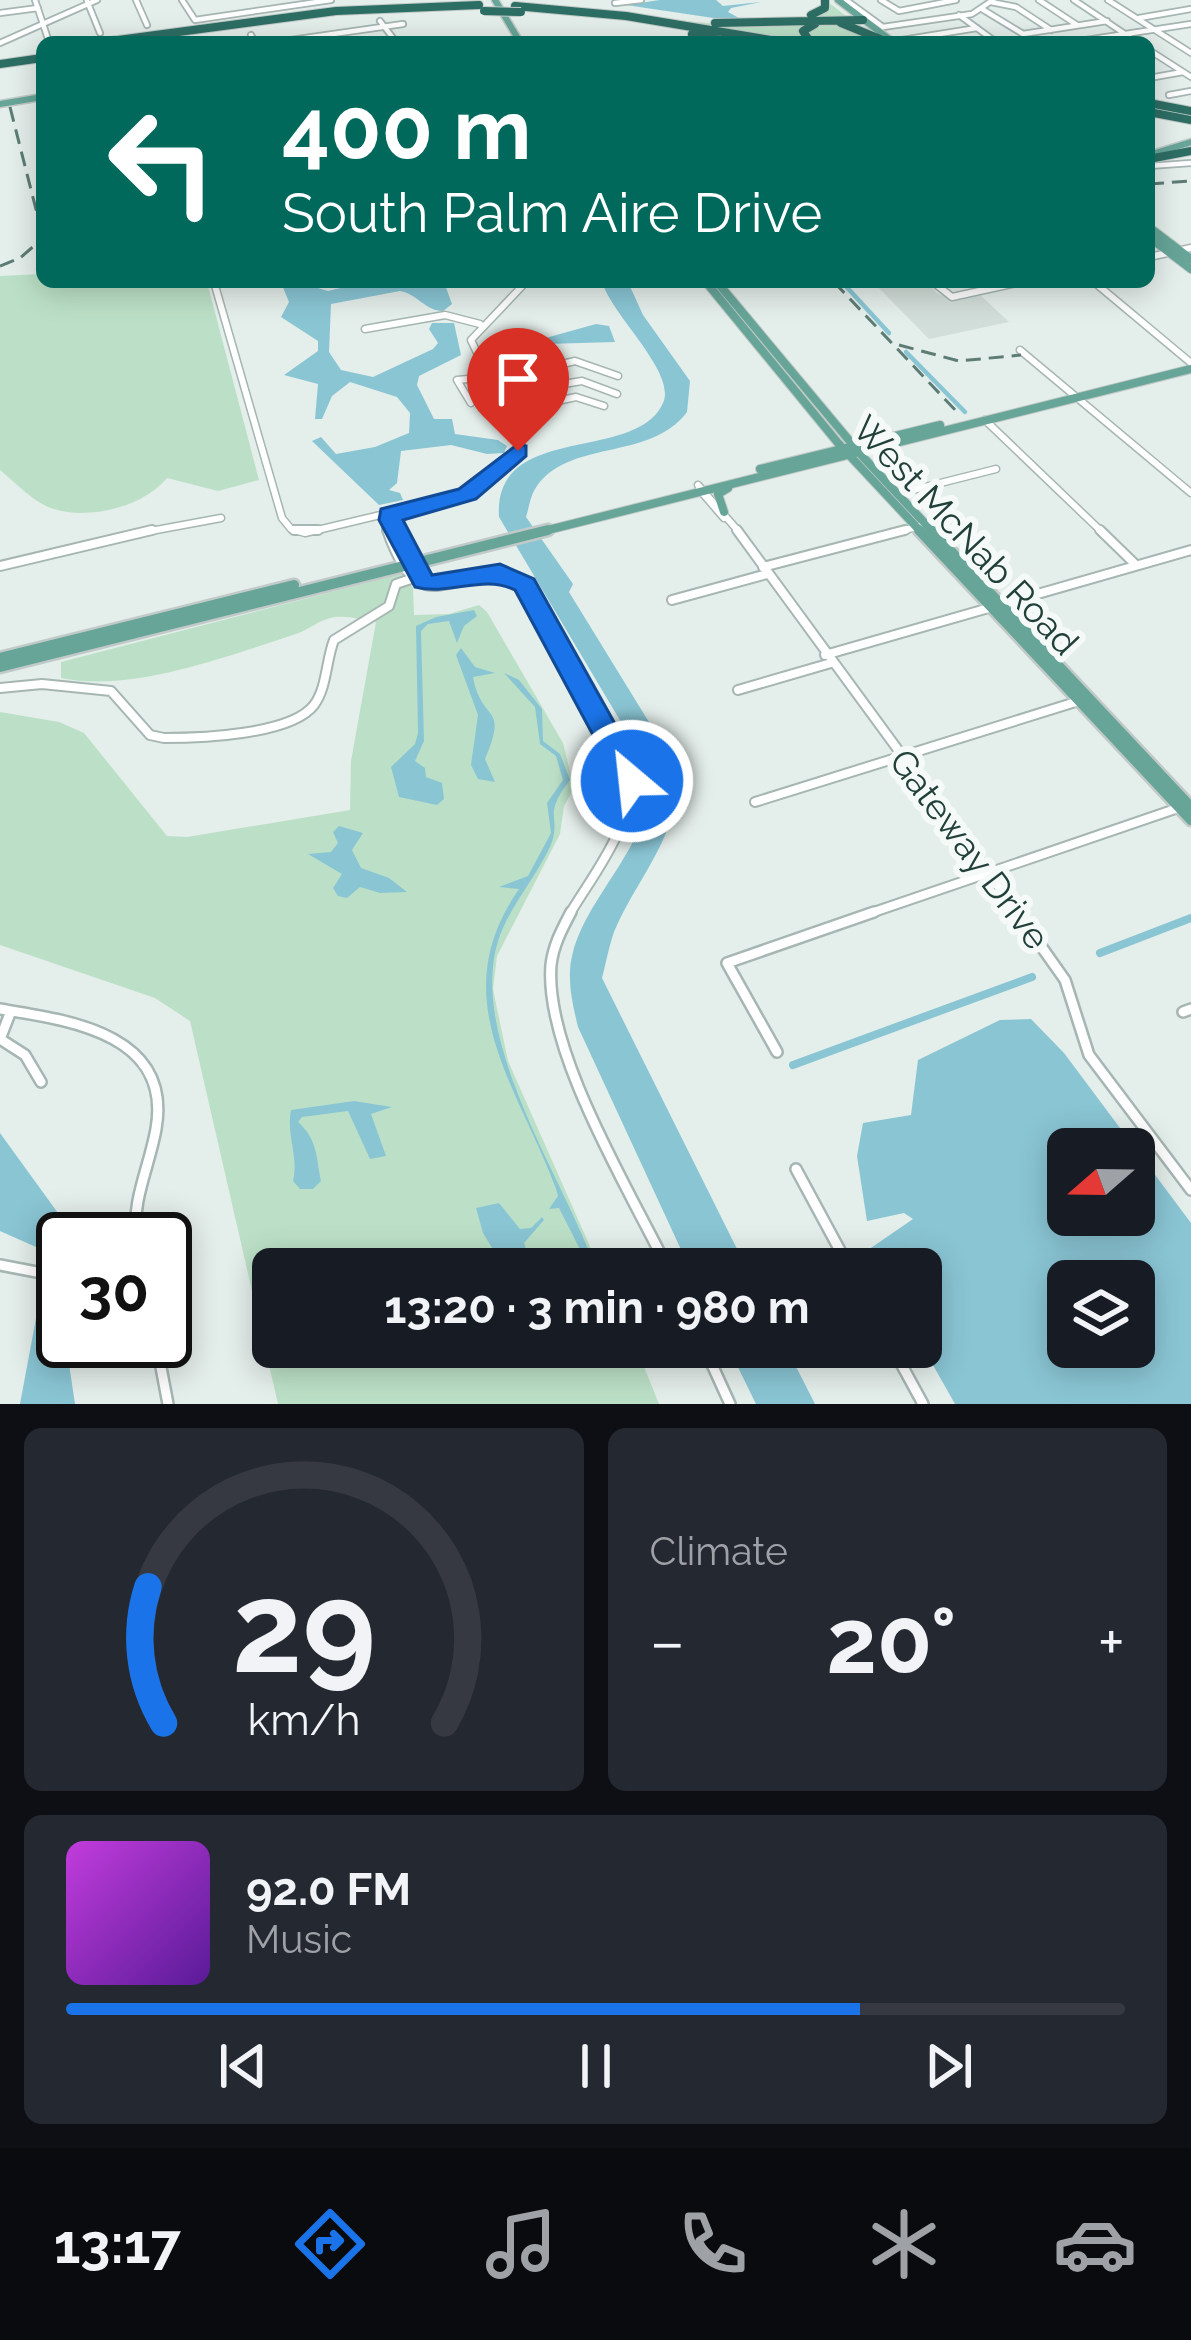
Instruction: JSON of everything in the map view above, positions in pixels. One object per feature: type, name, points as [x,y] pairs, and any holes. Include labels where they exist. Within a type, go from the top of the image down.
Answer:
[{"type":"highway","points":[[769,23],[814,14],[835,0]]},
{"type":"highway","points":[[111,36],[336,11],[481,8],[769,23],[863,20]]},
{"type":"highway","points":[[166,36],[338,13],[481,8]]},
{"type":"highway","points":[[184,36],[330,16],[481,8]]},
{"type":"highway","points":[[201,36],[337,17],[481,8]]},
{"type":"highway","points":[[598,15],[709,36]]},
{"type":"highway","points":[[598,15],[720,36]]},
{"type":"highway","points":[[598,15],[733,36]]},
{"type":"highway","points":[[598,15],[742,36]]},
{"type":"highway","points":[[802,36],[805,28],[828,22],[880,36]]},
{"type":"highway","points":[[680,31],[702,36]]},
{"type":"highway","points":[[0,60],[36,55]]},
{"type":"highway","points":[[1155,110],[1191,116]]},
{"type":"highway","points":[[1155,157],[1191,146]]},
{"type":"main road","points":[[492,0],[514,23],[517,36]]},
{"type":"main road","points":[[835,0],[884,36]]},
{"type":"main road","points":[[835,0],[885,36]]},
{"type":"main road","points":[[0,104],[36,98]]},
{"type":"main road","points":[[1155,234],[1191,269]]},
{"type":"main road","points":[[1155,240],[1191,260]]},
{"type":"main road","name":"West McNab Road","points":[[711,288],[851,450],[1188,806],[1191,820]]},
{"type":"main road","name":"West McNab Road","points":[[722,288],[851,450],[922,526]]},
{"type":"main road","points":[[0,662],[47,646],[408,568],[500,539],[1191,366]]},
{"type":"main road","points":[[702,489],[1073,395]]},
{"type":"main road","points":[[724,515],[719,493],[758,477]]},
{"type":"main road","points":[[0,662],[256,598]]},
{"type":"street","points":[[35,0],[47,36]]},
{"type":"street","points":[[1,42],[97,0]]},
{"type":"street","points":[[136,0],[147,25]]},
{"type":"street","points":[[182,0],[194,20],[332,0]]},
{"type":"street","points":[[615,3],[640,0]]},
{"type":"street","points":[[835,0],[884,27],[959,16],[983,9],[991,1],[1016,7],[1051,30]]},
{"type":"street","points":[[881,0],[896,10],[955,1]]},
{"type":"street","points":[[1039,0],[1078,26]]},
{"type":"street","points":[[1074,0],[1130,36]]},
{"type":"street","points":[[1108,0],[1191,53]]},
{"type":"street","points":[[88,2],[102,36]]},
{"type":"street","points":[[0,13],[38,8]]},
{"type":"street","points":[[916,8],[933,20]]},
{"type":"street","points":[[983,9],[1023,34],[1107,21]]},
{"type":"street","points":[[1138,18],[1191,9]]},
{"type":"street","points":[[959,16],[988,36]]},
{"type":"street","points":[[336,24],[341,32]]},
{"type":"street","points":[[382,24],[391,36]]},
{"type":"street","points":[[316,36],[403,24]]},
{"type":"street","points":[[298,28],[303,36]]},
{"type":"street","points":[[919,36],[976,28]]},
{"type":"street","points":[[1108,36],[1191,28]]},
{"type":"street","points":[[1155,54],[1188,74]]},
{"type":"street","points":[[1155,61],[1163,59]]},
{"type":"street","points":[[1155,77],[1188,74]]},
{"type":"street","points":[[1172,94],[1191,91]]},
{"type":"street","points":[[1155,159],[1191,163]]},
{"type":"street","points":[[1155,253],[1191,246]]},
{"type":"street","points":[[216,288],[286,525],[309,533],[468,494],[518,451],[522,438],[503,411],[514,392],[514,380],[494,369],[472,347],[479,325],[510,305],[522,288]]},
{"type":"street","points":[[941,288],[952,296],[991,288]]},
{"type":"street","points":[[1101,288],[1191,366]]},
{"type":"street","points":[[365,330],[442,316],[479,325]]},
{"type":"street","points":[[1020,350],[1191,494]]},
{"type":"street","points":[[564,385],[550,367],[575,361],[618,376]]},
{"type":"street","points":[[471,404],[458,380],[480,378],[494,369]]},
{"type":"street","points":[[514,392],[582,381],[617,394]]},
{"type":"street","points":[[542,391],[548,403],[576,397],[604,406]]},
{"type":"street","points":[[986,420],[1137,566]]},
{"type":"street","points":[[897,494],[996,469]]},
{"type":"street","name":"Gateway Drive","points":[[702,489],[1066,982],[1089,1055],[1191,1190]]},
{"type":"street","points":[[386,515],[408,568],[432,590],[506,578],[532,604],[632,781],[626,816],[551,956],[550,981],[558,1035],[658,1248]]},
{"type":"street","points":[[0,566],[203,518],[220,518]]},
{"type":"street","points":[[672,600],[922,526]]},
{"type":"street","points":[[739,690],[997,606],[1188,554]]},
{"type":"street","points":[[0,688],[42,684],[111,691],[150,735],[159,738],[207,740],[300,716],[316,704],[334,640],[389,606],[408,568]]},
{"type":"street","points":[[755,802],[1084,699]]},
{"type":"street","points":[[777,1052],[727,964],[1188,806]]},
{"type":"street","points":[[41,1082],[25,1055],[0,1039],[6,1010],[57,1016],[88,1027],[110,1038],[151,1072],[160,1106],[131,1212]]},
{"type":"street","points":[[796,1169],[839,1248]]},
{"type":"street","points":[[0,1265],[36,1272]]},
{"type":"street","points":[[161,1368],[168,1404]]},
{"type":"street","points":[[714,1368],[730,1404]]},
{"type":"street","points":[[903,1368],[923,1404]]},
{"type":"shaded area","points":[[879,288],[932,288],[954,299],[979,294],[1009,322],[929,339]]},
{"type":"green space","points":[[828,2],[872,36],[808,36],[802,30],[805,36],[760,36],[649,17],[744,25],[795,21]]},
{"type":"green space","points":[[36,274],[36,288],[209,288],[259,480],[218,491],[167,478],[144,497],[99,512],[68,512],[32,497],[0,470],[0,276]]},
{"type":"green space","points":[[401,574],[413,588],[414,615],[449,614],[479,605],[487,612],[563,743],[574,788],[564,806],[560,834],[497,956],[493,989],[508,1061],[591,1248],[252,1248],[252,1291],[190,1021],[155,998],[0,945],[0,712],[59,722],[84,733],[167,836],[187,837],[350,810],[351,761],[376,622],[330,618],[210,662],[118,681],[61,678],[61,662]]},
{"type":"green space","points":[[270,1368],[644,1368],[659,1404],[278,1404]]},
{"type":"water","points":[[716,0],[723,6],[761,2],[731,8],[728,12],[739,18],[727,20],[626,5]]},
{"type":"water","points":[[283,288],[446,288],[452,304],[443,311],[400,291],[331,304],[329,352],[341,370],[373,377],[433,349],[438,343],[429,329],[432,323],[454,323],[461,355],[419,376],[417,385],[434,419],[452,419],[455,434],[498,440],[507,446],[504,453],[451,445],[401,451],[397,483],[389,490],[400,493],[403,500],[379,505],[312,441],[321,437],[336,454],[375,447],[409,433],[410,413],[397,397],[350,382],[332,396],[322,419],[315,419],[318,384],[284,375],[318,351],[318,341],[281,317],[289,302]]},
{"type":"water","points":[[605,288],[631,288],[643,315],[690,381],[687,412],[652,438],[587,455],[549,473],[533,492],[526,517],[573,584],[569,592],[671,758],[676,782],[669,826],[614,932],[602,978],[737,1248],[680,1248],[578,1027],[570,980],[573,952],[645,814],[646,764],[499,517],[503,487],[518,467],[541,455],[625,433],[648,421],[663,403],[665,391],[653,361]]},
{"type":"water","points":[[596,324],[609,326],[615,342],[546,344],[509,361],[483,350],[485,343],[524,344]]},
{"type":"water","points":[[474,610],[477,616],[464,626],[457,643],[449,621],[428,624],[421,631],[424,741],[415,761],[425,768],[426,777],[442,783],[444,799],[437,805],[399,797],[391,767],[415,744],[418,733],[416,626]]},
{"type":"water","points":[[461,648],[475,667],[495,673],[473,677],[494,721],[485,759],[495,782],[478,779],[471,765],[478,715],[456,655]]},
{"type":"water","points":[[504,673],[519,680],[542,709],[543,741],[560,754],[570,780],[556,803],[554,832],[547,853],[498,941],[492,980],[507,1064],[587,1248],[579,1248],[559,1208],[549,1209],[558,1196],[556,1189],[507,1077],[487,1004],[487,967],[497,929],[519,889],[499,887],[528,876],[551,833],[547,803],[563,780],[556,756],[540,744],[535,707]]},
{"type":"water","points":[[339,826],[363,833],[352,850],[361,868],[389,878],[407,892],[380,893],[360,887],[347,898],[338,896],[333,888],[342,874],[308,854],[331,852],[338,843],[333,832]]},
{"type":"water","points":[[1031,1019],[1064,1053],[1120,1128],[1047,1128],[1047,1236],[1155,1236],[1155,1175],[1191,1223],[1191,1404],[955,1404],[935,1368],[942,1368],[942,1248],[871,1248],[913,1219],[904,1213],[867,1221],[857,1156],[863,1123],[911,1115],[918,1060],[1000,1020]]},
{"type":"water","points":[[354,1101],[392,1107],[371,1114],[386,1156],[370,1159],[348,1111],[302,1117],[298,1122],[313,1142],[321,1181],[313,1189],[300,1189],[293,1181],[291,1110]]},
{"type":"water","points":[[0,1133],[57,1212],[36,1212],[36,1247],[0,1231]]},
{"type":"water","points":[[499,1203],[520,1229],[544,1220],[524,1243],[526,1248],[492,1248],[476,1208]]},
{"type":"water","points":[[36,1318],[36,1368],[70,1368],[75,1404],[20,1404]]},
{"type":"water","points":[[738,1368],[797,1368],[815,1404],[756,1404]]},
{"type":"waterway","points":[[848,288],[889,333]]},
{"type":"waterway","points":[[906,352],[965,412]]},
{"type":"waterway","points":[[1100,953],[1191,918]]},
{"type":"waterway","points":[[793,1065],[1032,977]]},
{"type":"railway","points":[[10,107],[36,209]]},
{"type":"railway","points":[[1155,184],[1191,181]]},
{"type":"railway","points":[[0,266],[36,244]]},
{"type":"railway","points":[[840,288],[958,413]]},
{"type":"railway","points":[[899,345],[959,361],[1021,355]]},
{"type":"route","points":[[518,451],[468,494],[390,514],[391,520],[417,577],[424,581],[440,584],[500,572],[525,584],[632,781]]}]
